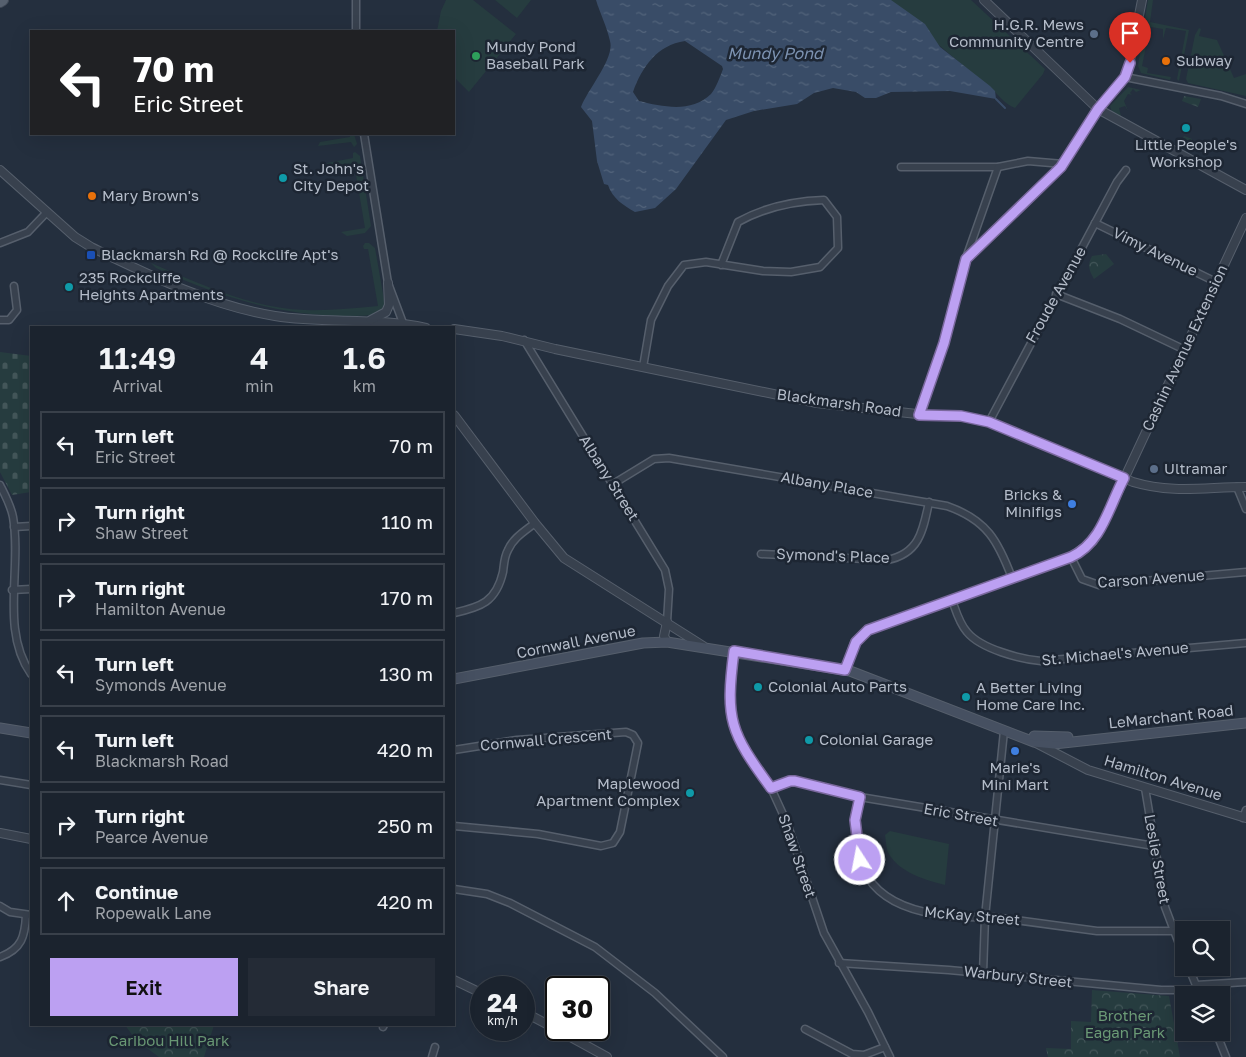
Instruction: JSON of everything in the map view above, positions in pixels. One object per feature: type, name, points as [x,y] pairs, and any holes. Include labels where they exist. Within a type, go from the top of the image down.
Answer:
[{"type":"main road","name":"Cornwall Avenue","points":[[455,679],[643,643],[667,642],[703,646]]},
{"type":"main road","name":"Hamilton Avenue","points":[[703,646],[845,670],[1034,742]]},
{"type":"main road","name":"LeMarchant Road","points":[[1034,742],[1054,744],[1246,723]]},
{"type":"main road","points":[[0,728],[30,733]]},
{"type":"main road","name":"Hamilton Avenue","points":[[1008,733],[1047,737]]},
{"type":"main road","name":"LeMarchant Road","points":[[1047,737],[1100,739]]},
{"type":"street","points":[[356,0],[356,30]]},
{"type":"street","points":[[984,0],[1098,109],[1246,190]]},
{"type":"street","points":[[966,259],[1063,164],[1098,109],[1125,77],[1142,0]]},
{"type":"street","points":[[1125,77],[1221,96],[1246,104]]},
{"type":"street","points":[[360,322],[377,319],[386,312],[389,305],[388,283],[364,135]]},
{"type":"street","points":[[901,167],[998,167],[1028,161],[1063,164]]},
{"type":"street","points":[[919,415],[944,343],[966,259],[998,167]]},
{"type":"street","points":[[0,170],[76,237],[91,247],[220,303],[276,316],[404,325],[388,283]]},
{"type":"street","name":"Froude Avenue","points":[[989,422],[1056,294],[1117,182],[1126,170]]},
{"type":"street","points":[[643,367],[651,320],[668,286],[684,265],[706,262],[722,265],[763,271],[791,272],[820,267],[838,248],[837,217],[824,200],[797,201],[752,215],[738,222],[730,236],[722,265]]},
{"type":"street","points":[[0,243],[28,232],[47,212]]},
{"type":"street","name":"Cashin Avenue Extension","points":[[845,670],[856,642],[868,630],[1071,557],[1083,550],[1096,535],[1124,478],[1246,218]]},
{"type":"street","name":"Vimy Avenue","points":[[1095,223],[1216,282]]},
{"type":"street","points":[[0,320],[9,320],[17,310],[14,286]]},
{"type":"street","points":[[1056,294],[1120,319],[1183,349]]},
{"type":"street","points":[[360,322],[367,326]]},
{"type":"street","name":"Blackmarsh Road","points":[[455,329],[524,340],[555,349],[817,403],[919,415],[961,416],[989,422],[1124,478],[1144,485],[1169,490],[1246,487]]},
{"type":"street","name":"Albany Street","points":[[524,340],[666,570],[670,589],[664,636],[667,642]]},
{"type":"street","points":[[455,416],[535,523],[570,563],[703,646]]},
{"type":"street","name":"Albany Place","points":[[613,484],[654,459],[669,458],[929,502],[959,510],[986,529],[1000,548],[1012,578]]},
{"type":"street","points":[[0,485],[10,506],[14,527],[11,628],[20,655],[30,672]]},
{"type":"street","points":[[1237,487],[1246,509]]},
{"type":"street","name":"Symond's Place","points":[[760,554],[886,560],[899,558],[909,552],[924,529],[929,502]]},
{"type":"street","points":[[455,613],[479,606],[493,596],[499,588],[508,549],[517,538],[535,523]]},
{"type":"street","points":[[14,527],[30,526]]},
{"type":"street","name":"Carson Avenue","points":[[1071,557],[1082,579],[1099,585],[1246,572]]},
{"type":"street","points":[[12,590],[30,589]]},
{"type":"street","name":"St. Michael's Avenue","points":[[952,600],[961,623],[972,637],[1018,659],[1041,662],[1246,643]]},
{"type":"street","name":"Shaw Street","points":[[734,651],[729,698],[732,722],[749,757],[771,788],[787,823],[824,933],[868,1012],[890,1057]]},
{"type":"street","name":"Cornwall Crescent","points":[[455,750],[517,740],[626,732],[633,735],[638,743],[620,832],[613,843],[601,846],[538,834],[455,826]]},
{"type":"street","points":[[983,973],[985,917],[994,821],[1008,733]]},
{"type":"street","name":"Hamilton Avenue","points":[[1047,737],[1072,762]]},
{"type":"street","name":"Hamilton Avenue","points":[[1034,742],[1088,770],[1145,788],[1245,815]]},
{"type":"street","points":[[1065,755],[1069,742]]},
{"type":"street","points":[[0,780],[30,785]]},
{"type":"street","name":"Eric Street","points":[[771,788],[795,781],[860,797],[994,821],[1154,846]]},
{"type":"street","name":"Leslie Street","points":[[1145,788],[1165,907],[1175,937]]},
{"type":"street","name":"McKay Street","points":[[860,797],[855,820],[855,834],[865,874],[874,888],[893,901],[924,913],[985,917],[1097,931],[1172,930]]},
{"type":"street","points":[[0,833],[30,839]]},
{"type":"street","points":[[455,888],[487,894],[510,903],[595,947],[628,970],[656,993],[723,1057]]},
{"type":"street","points":[[0,906],[10,912],[29,915],[22,942],[11,952],[0,957]]},
{"type":"street","name":"Warbury Street","points":[[839,963],[983,973],[1175,990]]},
{"type":"street","points":[[455,980],[470,988]]},
{"type":"street","name":"Warbury Street","points":[[1222,986],[1246,982]]},
{"type":"street","points":[[805,1029],[852,1054],[864,1055],[885,1047]]},
{"type":"street","points":[[578,1041],[607,1057]]},
{"type":"street","points":[[1220,1041],[1226,1057]]},
{"type":"street","points":[[432,1057],[435,1047]]},
{"type":"green space","name":"Mundy Pond Baseball Park","points":[[446,0],[473,0],[516,34],[469,92],[455,78],[455,30],[437,30],[441,11]]},
{"type":"green space","points":[[495,0],[531,0],[517,18]]},
{"type":"green space","points":[[889,0],[971,0],[1045,69],[1043,74],[1015,108],[1004,101]]},
{"type":"green space","points":[[1148,0],[1153,0],[1150,22],[1189,30],[1179,81],[1177,79],[1186,31],[1166,28],[1163,39],[1163,29],[1151,27],[1149,33],[1143,31]]},
{"type":"green space","points":[[1199,28],[1201,29],[1199,36],[1217,40],[1234,78],[1246,74],[1246,96],[1188,83],[1186,79],[1195,35]]},
{"type":"green space","points":[[1142,39],[1147,41],[1142,66],[1148,68],[1147,73],[1171,77],[1170,80],[1141,73],[1138,66]]},
{"type":"green space","points":[[1128,87],[1141,90],[1136,92],[1133,89],[1130,93],[1132,95],[1128,94],[1124,101],[1128,111],[1125,106],[1119,108],[1121,116],[1112,112],[1110,106]]},
{"type":"green space","points":[[1184,96],[1201,99],[1198,107],[1182,101]]},
{"type":"green space","points":[[350,135],[354,135],[357,144],[354,147],[351,142],[318,146],[320,142],[350,137]]},
{"type":"green space","points":[[1184,136],[1192,139],[1191,152],[1179,146]]},
{"type":"green space","points":[[355,152],[360,156],[371,226],[365,233],[347,236],[341,232],[365,228],[354,163],[328,168],[327,163],[353,158],[353,153]]},
{"type":"green space","points":[[365,243],[369,243],[375,248],[385,305],[376,315],[318,315],[263,306],[209,290],[156,268],[151,263],[226,294],[265,305],[305,310],[378,306],[368,249],[364,249],[363,246]]},
{"type":"green space","points":[[1106,254],[1114,264],[1094,279],[1089,268],[1090,259],[1092,256]]},
{"type":"green space","points":[[0,352],[30,356],[30,492],[12,495],[0,472]]},
{"type":"green space","points":[[890,831],[949,844],[945,885],[914,875],[894,861],[888,852],[885,835]]},
{"type":"green space","name":"Brother Eagan Park","points":[[1092,990],[1169,996],[1175,1029],[1175,1041],[1177,1041],[1180,1057],[1048,1057],[1046,1048],[1071,1049],[1071,1021],[1091,1022]]},
{"type":"green space","name":"Caribou Hill Park","points":[[126,1026],[214,1026],[204,1057],[159,1057],[136,1040]]},
{"type":"water","name":"Mundy Pond","points":[[596,0],[891,0],[925,24],[940,47],[990,86],[995,91],[996,99],[950,91],[891,92],[876,98],[865,98],[856,92],[833,88],[814,93],[797,104],[754,111],[726,120],[676,189],[655,208],[635,212],[619,201],[608,185],[604,184],[597,161],[592,121],[581,107],[609,56],[609,36]],"holes":[[[685,41],[722,66],[723,69],[713,92],[695,104],[677,107],[658,105],[639,101],[633,92],[646,66],[659,52],[675,43]]]},
{"type":"waterway","points":[[996,99],[1005,108]]},
{"type":"place","name":"H.G.R. Mews Community Centre","points":[[1094,34]]},
{"type":"place","name":"Mundy Pond Baseball Park","points":[[476,56]]},
{"type":"place","name":"Subway","points":[[1166,61]]},
{"type":"place","name":"Little People's Workshop","points":[[1186,128]]},
{"type":"place","name":"St. John's City Depot","points":[[283,178]]},
{"type":"place","name":"Mary Brown's","points":[[92,196]]},
{"type":"place","name":"Blackmarsh Rd @ Rockclife Apt's","points":[[91,255]]},
{"type":"place","name":"235 Rockcliffe Heights Apartments","points":[[69,287]]},
{"type":"place","name":"Ultramar","points":[[1154,469]]},
{"type":"place","name":"Bricks & Minifigs","points":[[1072,504]]},
{"type":"place","name":"Colonial Auto Parts","points":[[758,687]]},
{"type":"place","name":"A Better Living Home Care Inc.","points":[[966,697]]},
{"type":"place","name":"Colonial Garage","points":[[809,740]]},
{"type":"place","name":"Marie's Mini Mart","points":[[1015,751]]},
{"type":"place","name":"Maplewood Apartment Complex","points":[[690,793]]},
{"type":"route","points":[[860,860],[855,834],[855,820],[860,797],[795,781],[779,784],[771,788],[749,757],[735,731],[729,708],[729,688],[734,651],[845,670],[856,642],[868,630],[1071,557],[1078,554],[1093,541],[1110,510],[1124,478],[989,422],[961,416],[919,415],[944,343],[958,283],[966,259],[1061,167],[1075,148],[1098,109],[1125,77],[1130,63]]}]
